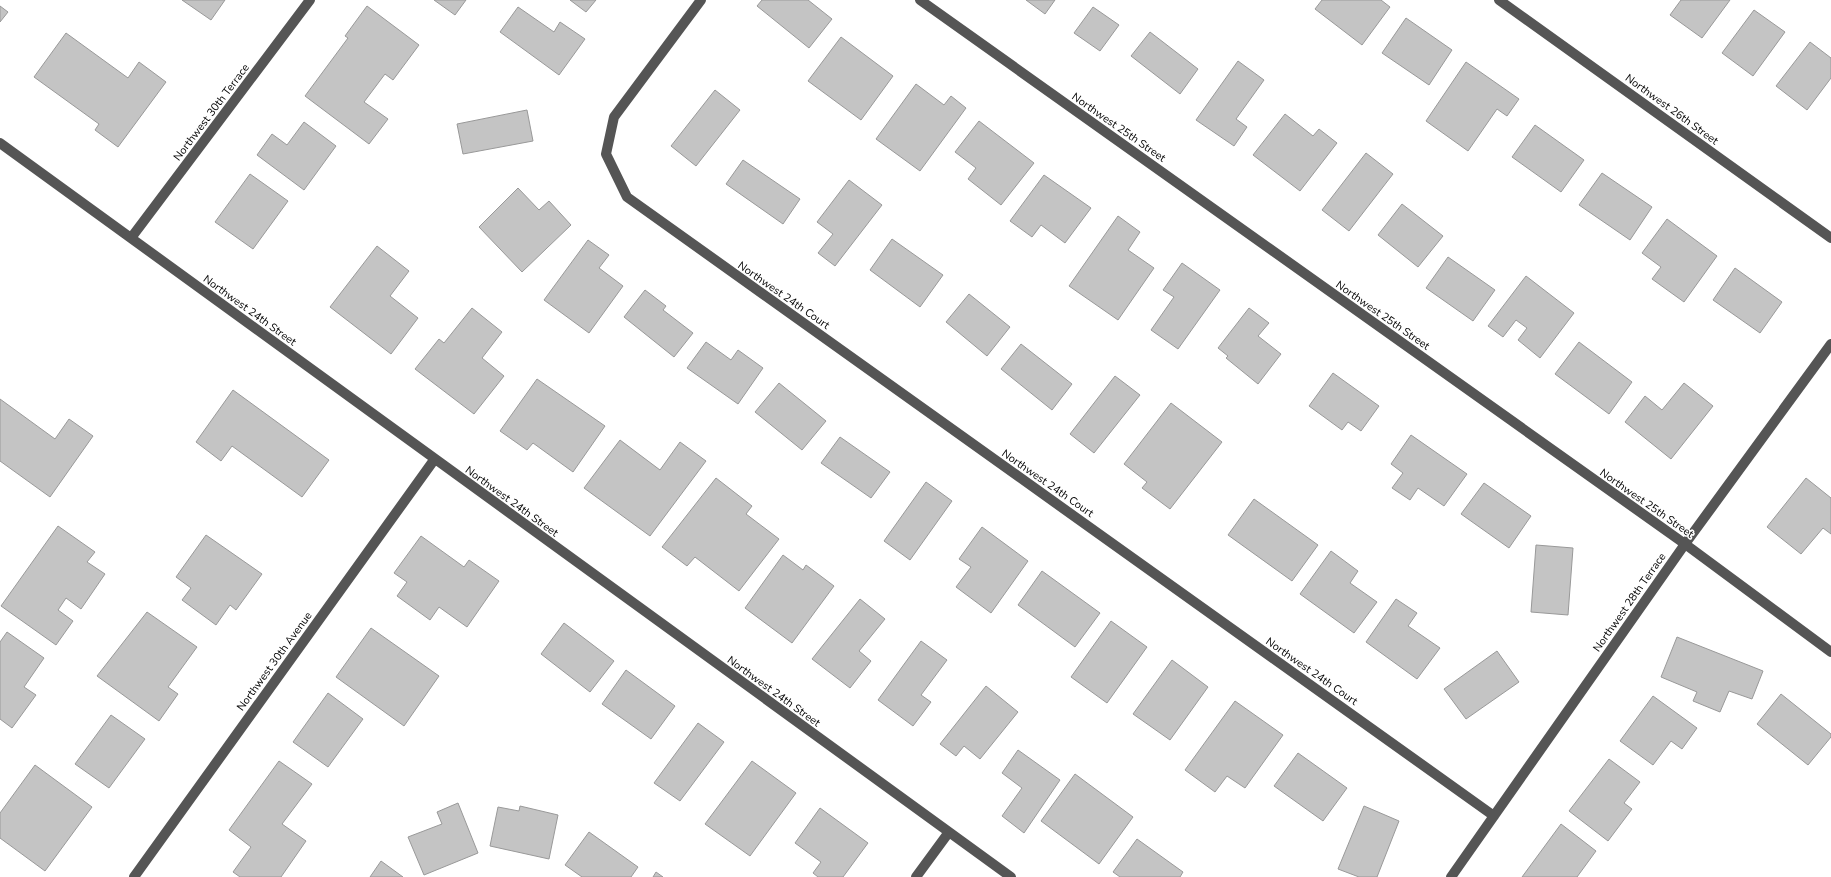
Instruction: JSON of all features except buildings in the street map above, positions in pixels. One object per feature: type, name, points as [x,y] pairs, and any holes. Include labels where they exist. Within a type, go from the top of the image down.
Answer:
[{"type":"street","name":"Northwest 30th Terrace","points":[[131,238],[310,0]]},
{"type":"street","name":"Northwest 24th Court","points":[[701,0],[614,117],[606,154],[626,197],[1494,816]]},
{"type":"street","name":"Northwest 25th Street","points":[[920,0],[1685,544],[1831,652]]},
{"type":"street","name":"Northwest 26th Street","points":[[1499,0],[1831,238]]},
{"type":"street","name":"Northwest 24th Street","points":[[0,143],[434,460],[1011,877]]},
{"type":"street","name":"Northwest 28th Terrace","points":[[1451,877],[1685,544],[1831,344]]},
{"type":"street","name":"Northwest 30th Avenue","points":[[134,877],[434,460]]},
{"type":"street","points":[[916,877],[949,832]]}]
